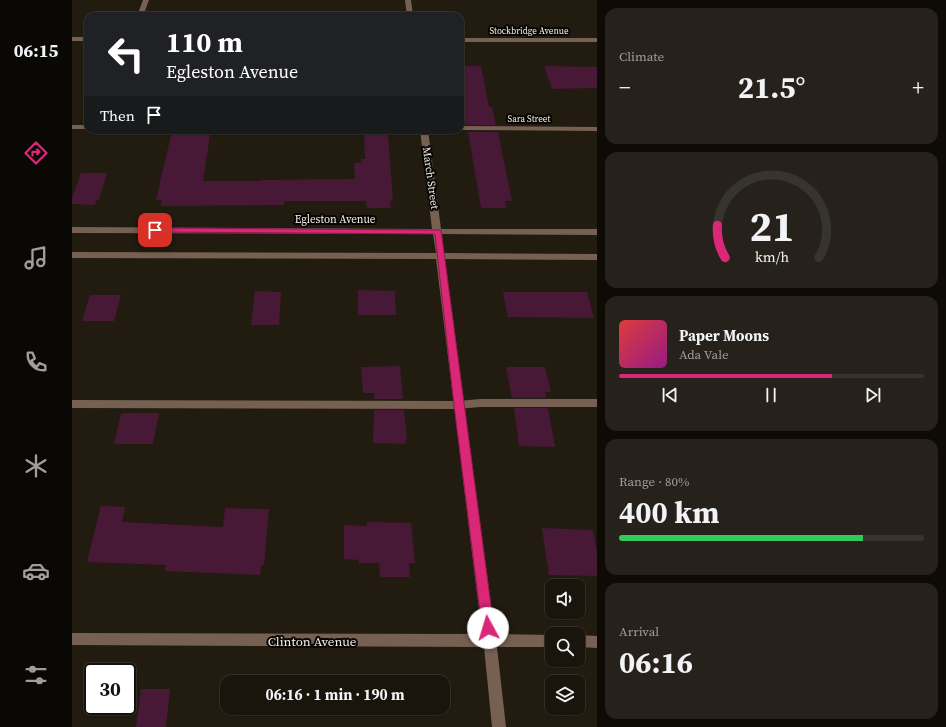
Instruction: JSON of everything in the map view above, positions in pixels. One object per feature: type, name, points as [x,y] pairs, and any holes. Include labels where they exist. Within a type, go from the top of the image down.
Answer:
[{"type":"street","points":[[142,12],[146,0]]},
{"type":"street","points":[[408,0],[410,12]]},
{"type":"street","points":[[72,39],[84,39]]},
{"type":"street","name":"Stockbridge Avenue","points":[[464,40],[597,40]]},
{"type":"street","points":[[72,127],[84,127]]},
{"type":"street","name":"Sara Street","points":[[464,128],[597,129]]},
{"type":"street","name":"March Street","points":[[425,134],[499,727]]},
{"type":"street","name":"Egleston Avenue","points":[[73,233],[597,232]]},
{"type":"street","points":[[72,255],[597,257]]},
{"type":"street","points":[[72,404],[458,405],[480,403],[597,403]]},
{"type":"street","name":"Clinton Avenue","points":[[72,639],[545,641]]},
{"type":"street","points":[[585,641],[597,642]]},
{"type":"building","points":[[464,66],[481,66],[489,107],[492,107],[496,125],[466,125],[464,110]]},
{"type":"building","points":[[544,66],[597,67],[597,88],[552,89]]},
{"type":"building","points":[[468,132],[498,132],[512,201],[505,201],[507,208],[481,208]]},
{"type":"building","points":[[364,134],[388,134],[393,201],[390,201],[391,208],[367,208],[366,201],[284,201],[284,205],[161,206],[162,200],[156,200],[171,135],[210,135],[203,181],[355,179],[354,163],[362,163],[361,159],[365,159]]},
{"type":"building","points":[[81,173],[107,173],[99,200],[96,200],[95,205],[72,204],[72,198]]},
{"type":"building","points":[[358,290],[395,291],[396,315],[358,315]]},
{"type":"building","points":[[255,291],[281,292],[279,325],[251,325]]},
{"type":"building","points":[[503,292],[587,292],[594,318],[508,317]]},
{"type":"building","points":[[90,295],[121,295],[114,321],[82,321]]},
{"type":"building","points":[[400,366],[403,399],[374,399],[374,393],[363,393],[361,367]]},
{"type":"building","points":[[506,367],[545,367],[551,392],[545,392],[546,398],[512,398]]},
{"type":"building","points":[[514,408],[548,408],[555,447],[519,446]]},
{"type":"building","points":[[374,410],[404,410],[407,440],[405,440],[406,444],[373,443]]},
{"type":"building","points":[[121,413],[159,413],[153,444],[114,444]]},
{"type":"building","points":[[101,506],[125,507],[122,522],[223,527],[225,508],[269,509],[264,565],[261,565],[260,575],[165,571],[166,565],[87,562]]},
{"type":"building","points":[[367,522],[411,523],[415,563],[409,563],[410,577],[380,577],[379,563],[359,563],[359,560],[344,559],[344,525],[367,526]]},
{"type":"building","points":[[542,528],[593,530],[597,552],[597,576],[549,575]]},
{"type":"building","points":[[141,689],[170,689],[166,727],[136,727]]},
{"type":"route","points":[[155,230],[438,232],[458,405],[488,628]]}]
